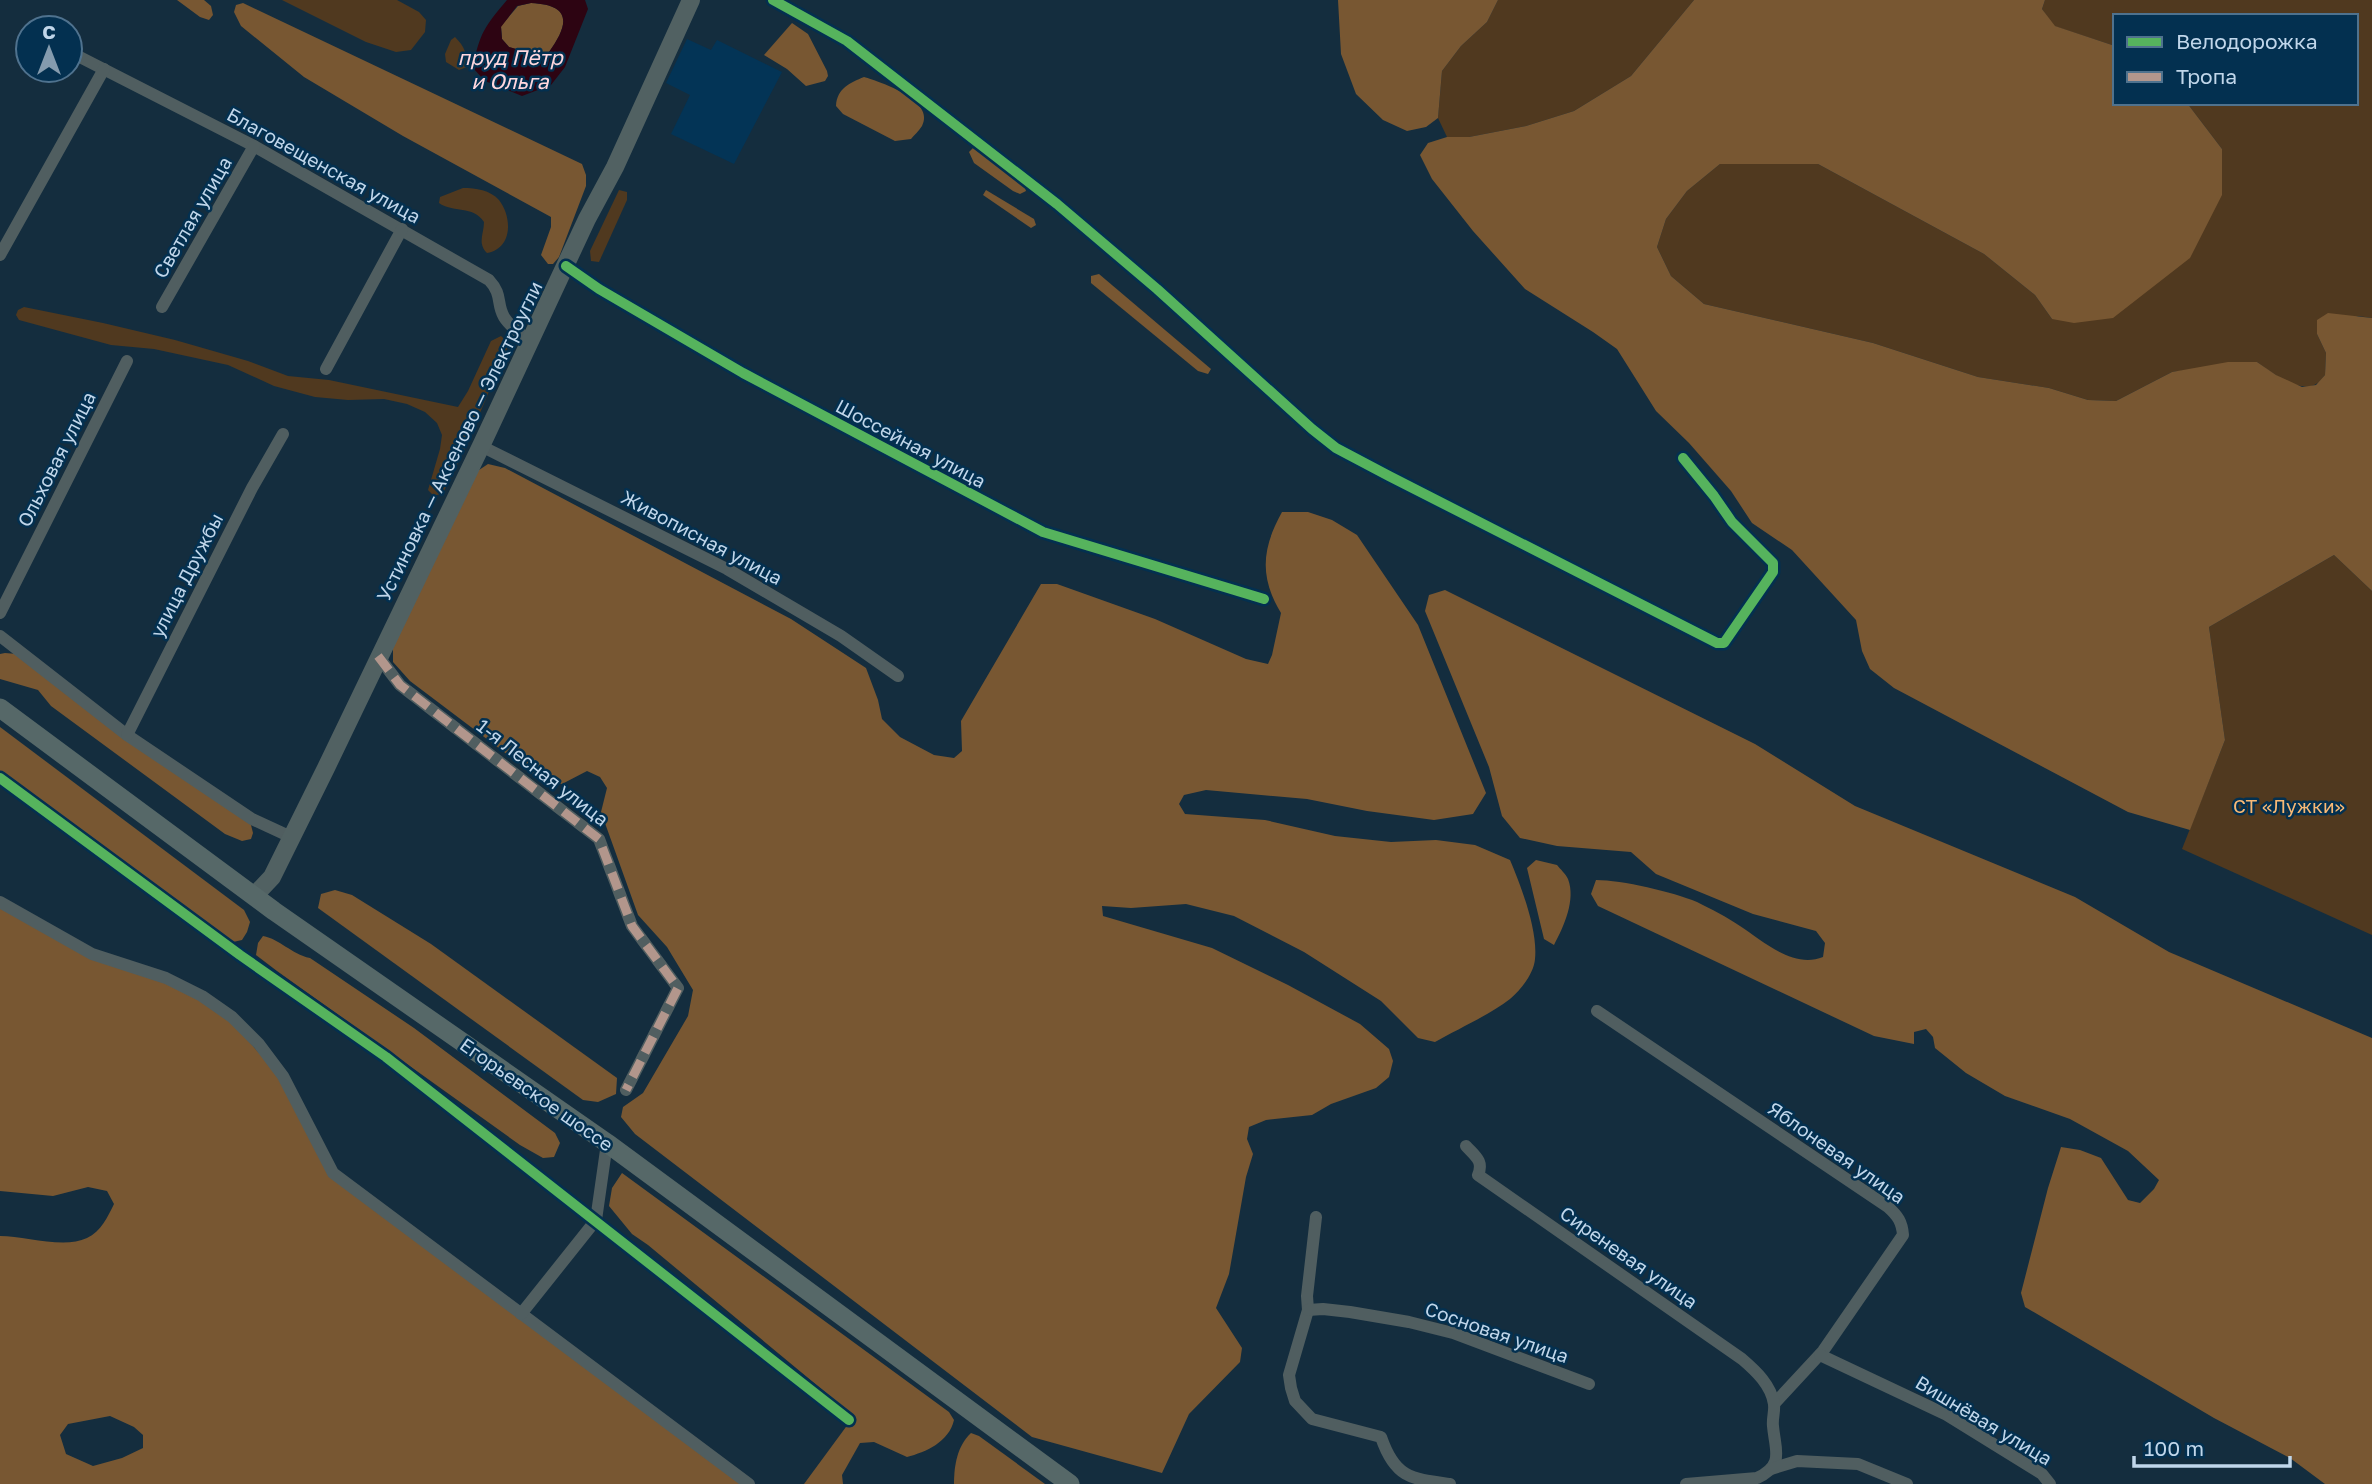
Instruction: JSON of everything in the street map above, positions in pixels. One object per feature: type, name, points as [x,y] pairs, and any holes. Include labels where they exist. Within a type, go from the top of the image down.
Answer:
[{"type":"main road","name":"Устиновка — Аксеново — Электроугли","points":[[255,895],[272,877],[638,118],[691,0]]},
{"type":"main road","name":"Егорьевское шоссе","points":[[0,708],[255,895],[607,1143],[1070,1484]]},
{"type":"street","points":[[774,0],[847,41],[1058,204],[1336,448],[1494,531],[1717,643],[1724,643],[1773,572],[1773,563],[1732,522],[1683,458]]},
{"type":"street","name":"Благовещенская улица","points":[[84,59],[254,146],[489,280],[498,289],[503,314],[512,326],[530,341]]},
{"type":"street","points":[[0,255],[104,69]]},
{"type":"street","name":"Светлая улица","points":[[162,307],[254,146]]},
{"type":"street","points":[[326,369],[401,229]]},
{"type":"street","name":"Шоссейная улица","points":[[566,266],[599,289],[744,373],[1043,532],[1264,599]]},
{"type":"street","name":"Ольховая улица","points":[[0,612],[127,361]]},
{"type":"street","name":"улица Дружбы","points":[[127,735],[252,488],[283,434]]},
{"type":"street","name":"Живописная улица","points":[[481,446],[727,569],[841,636],[898,676]]},
{"type":"street","points":[[0,636],[6,647],[127,735],[252,819],[291,836]]},
{"type":"street","name":"1-я Лесная улица","points":[[378,656],[400,685],[599,839],[632,926],[678,988],[626,1090]]},
{"type":"street","points":[[0,778],[240,955],[386,1057],[849,1420]]},
{"type":"street","points":[[0,902],[92,954],[178,984],[202,996],[232,1017],[259,1044],[283,1076],[333,1173],[749,1484]]},
{"type":"street","name":"Яблоневая улица","points":[[1597,1011],[1897,1215],[1902,1225],[1903,1235],[1819,1355],[1774,1404]]},
{"type":"street","points":[[521,1314],[596,1220],[607,1143]]},
{"type":"street","name":"Сиреневая улица","points":[[1466,1146],[1479,1160],[1481,1167],[1478,1175],[1742,1359],[1757,1372],[1767,1386],[1774,1404]]},
{"type":"street","points":[[1316,1217],[1307,1296],[1308,1310],[1289,1375],[1295,1401],[1312,1419],[1381,1437],[1394,1464],[1415,1480],[1450,1484]]},
{"type":"street","name":"Сосновая улица","points":[[1308,1310],[1350,1312],[1454,1333],[1589,1384]]},
{"type":"street","name":"Вишнёвая улица","points":[[1819,1355],[1945,1415],[2042,1474],[2050,1484]]},
{"type":"street","points":[[1686,1484],[1757,1478],[1771,1469],[1775,1465],[1777,1455],[1773,1427],[1774,1404]]},
{"type":"street","points":[[1771,1469],[1797,1461],[1858,1464],[1907,1484]]},
{"type":"shaded area","points":[[177,0],[204,0],[211,6],[213,15],[209,20],[200,17]]},
{"type":"shaded area","points":[[1338,0],[1498,0],[1487,22],[1461,46],[1442,71],[1438,118],[1426,127],[1407,131],[1383,120],[1356,94],[1341,54]]},
{"type":"shaded area","points":[[1694,0],[2045,0],[2042,9],[2055,26],[2113,45],[2113,105],[2189,105],[2222,149],[2222,195],[2190,258],[2113,318],[2074,323],[2052,319],[2035,295],[1984,254],[1818,164],[1720,164],[1687,191],[1666,219],[1657,247],[1671,276],[1704,304],[1873,343],[1978,377],[2049,388],[2088,400],[2116,401],[2172,372],[2228,362],[2257,362],[2276,375],[2302,387],[2316,385],[2325,375],[2326,353],[2317,334],[2317,320],[2328,313],[2372,318],[2372,591],[2334,555],[2209,627],[2225,740],[2190,830],[2128,812],[1894,688],[1870,669],[1862,651],[1856,620],[1792,550],[1752,523],[1731,491],[1689,443],[1656,411],[1617,349],[1525,289],[1473,231],[1432,179],[1420,155],[1428,143],[1447,137],[1469,137],[1526,126],[1574,111],[1631,76]]},
{"type":"shaded area","points":[[243,3],[582,164],[586,186],[559,257],[553,264],[548,264],[541,255],[551,227],[551,217],[403,136],[304,77],[241,26],[234,12],[236,5]]},
{"type":"shaded area","points":[[531,3],[554,8],[563,18],[556,42],[549,52],[538,56],[509,47],[502,39],[501,26],[518,6]]},
{"type":"shaded area","points":[[792,23],[808,34],[827,71],[825,81],[806,86],[787,69],[764,55]]},
{"type":"shaded area","points":[[687,39],[711,50],[717,40],[782,72],[734,164],[671,134],[690,95],[666,83]]},
{"type":"shaded area","points":[[864,77],[905,94],[921,108],[924,117],[922,126],[911,139],[895,141],[843,114],[836,106],[842,90]]},
{"type":"shaded area","points":[[973,148],[1024,184],[1026,191],[1020,194],[1013,191],[974,163],[969,152]]},
{"type":"shaded area","points":[[986,190],[1034,219],[1036,225],[1031,228],[983,195]]},
{"type":"shaded area","points":[[1099,274],[1211,369],[1208,374],[1198,371],[1091,283],[1091,276]]},
{"type":"shaded area","points":[[488,464],[505,468],[791,619],[866,668],[882,719],[900,737],[934,755],[954,758],[962,751],[961,721],[1041,584],[1057,584],[1155,619],[1246,659],[1268,664],[1281,613],[1266,575],[1267,550],[1282,512],[1308,512],[1332,520],[1357,535],[1418,625],[1486,793],[1473,814],[1434,820],[1307,799],[1206,790],[1184,795],[1179,804],[1185,814],[1265,820],[1335,836],[1391,842],[1436,840],[1475,845],[1510,860],[1528,908],[1534,935],[1535,959],[1530,975],[1510,999],[1435,1042],[1418,1038],[1381,1001],[1304,952],[1234,916],[1186,904],[1131,908],[1102,906],[1103,916],[1212,948],[1288,985],[1360,1024],[1389,1049],[1393,1061],[1389,1077],[1376,1088],[1331,1104],[1312,1115],[1266,1120],[1249,1127],[1247,1139],[1253,1154],[1246,1177],[1229,1274],[1216,1308],[1242,1348],[1240,1362],[1189,1414],[1162,1473],[1032,1437],[635,1134],[621,1117],[623,1107],[643,1093],[688,1016],[693,990],[667,947],[638,915],[601,812],[607,788],[600,777],[587,771],[562,784],[540,779],[410,681],[393,662],[393,644],[476,472]]},
{"type":"shaded area","points":[[1445,590],[1755,744],[1855,806],[2075,897],[2169,952],[2372,1038],[2372,1484],[2325,1484],[2290,1458],[2214,1418],[2025,1307],[2021,1293],[2061,1147],[2080,1150],[2101,1158],[2128,1200],[2140,1203],[2159,1180],[2128,1151],[2070,1119],[2005,1096],[1966,1073],[1935,1048],[1933,1037],[1926,1029],[1914,1032],[1914,1044],[1874,1036],[1598,906],[1591,894],[1596,880],[1633,884],[1675,894],[1708,907],[1779,952],[1801,959],[1823,957],[1825,943],[1816,931],[1753,914],[1656,874],[1631,852],[1557,846],[1520,838],[1502,816],[1489,767],[1425,611],[1429,595]]},
{"type":"shaded area","points":[[0,654],[17,654],[251,825],[251,839],[242,841],[225,834],[51,706],[38,690],[0,679]]},
{"type":"shaded area","points":[[0,727],[244,910],[250,922],[242,940],[233,942],[0,771]]},
{"type":"shaded area","points":[[1536,860],[1557,865],[1567,877],[1570,887],[1568,913],[1554,945],[1544,939],[1527,868]]},
{"type":"shaded area","points":[[335,890],[352,895],[431,944],[617,1078],[616,1094],[598,1102],[583,1100],[318,908],[321,894]]},
{"type":"shaded area","points":[[0,906],[206,1002],[232,1022],[281,1078],[330,1176],[743,1484],[0,1484],[0,1236],[56,1242],[78,1241],[96,1232],[114,1204],[107,1191],[88,1187],[53,1196],[0,1191]],"holes":[[[110,1416],[134,1427],[143,1435],[143,1448],[122,1458],[93,1466],[66,1454],[60,1435],[68,1424]]]},
{"type":"shaded area","points":[[263,936],[310,958],[414,1028],[555,1133],[560,1143],[554,1157],[543,1158],[520,1145],[277,971],[256,955],[258,943]]},
{"type":"shaded area","points":[[622,1173],[949,1412],[954,1420],[947,1434],[929,1449],[907,1457],[874,1442],[860,1443],[842,1475],[843,1484],[804,1484],[854,1416],[632,1234],[609,1206],[612,1188]]},
{"type":"shaded area","points":[[971,1433],[1045,1484],[954,1484],[957,1457],[962,1444]]},
{"type":"green space","points":[[282,0],[397,0],[419,12],[426,20],[425,32],[411,50],[396,52],[366,42]]},
{"type":"green space","points":[[1498,0],[1694,0],[1631,76],[1574,111],[1526,126],[1469,137],[1447,137],[1438,118],[1442,71],[1461,46],[1487,22]]},
{"type":"green space","points":[[2045,0],[2372,0],[2372,318],[2358,316],[2317,334],[2326,353],[2325,375],[2317,383],[2309,386],[2294,384],[2257,362],[2172,372],[2116,401],[2088,400],[2049,388],[1978,377],[1873,343],[1704,304],[1671,276],[1657,247],[1666,219],[1687,191],[1720,164],[1818,164],[1984,254],[2035,295],[2052,319],[2222,149],[2189,105],[2358,105],[2358,14],[2113,14],[2113,45],[2054,26],[2042,9]]},
{"type":"green space","points":[[455,37],[467,58],[467,67],[459,70],[446,62],[445,54]]},
{"type":"green space","points":[[463,188],[487,192],[504,207],[508,232],[501,246],[495,250],[487,253],[484,249],[484,222],[479,217],[469,211],[439,203],[440,197]]},
{"type":"green space","points":[[619,190],[627,192],[627,200],[599,262],[591,261],[590,251]]},
{"type":"green space","points":[[24,307],[175,340],[248,361],[288,376],[329,380],[458,407],[491,341],[501,336],[509,344],[464,451],[443,493],[434,496],[428,490],[442,435],[437,423],[425,412],[407,404],[384,399],[315,397],[274,386],[228,365],[154,349],[111,345],[19,320],[16,315],[18,310]]},
{"type":"green space","name":"СТ «Лужки»","points":[[2334,555],[2372,591],[2372,935],[2182,849],[2225,740],[2209,627]]},
{"type":"water","name":"пруд Пётр и Ольга","points":[[507,0],[585,0],[588,9],[565,67],[551,85],[522,96],[485,81],[473,68],[481,38],[488,24]],"holes":[[[531,3],[560,12],[563,18],[560,33],[549,52],[538,55],[509,47],[502,39],[501,27],[517,6]]]},
{"type":"marked path","points":[[378,656],[400,685],[599,839],[632,926],[678,988],[626,1090]]},
{"type":"cycle path","points":[[773,0],[847,41],[1057,204],[1336,448],[1717,643],[1724,643],[1773,572],[1773,563],[1732,522],[1683,458]]},
{"type":"cycle path","points":[[566,266],[599,289],[743,373],[1043,532],[1264,599]]},
{"type":"cycle path","points":[[0,778],[240,955],[386,1057],[849,1420]]}]
